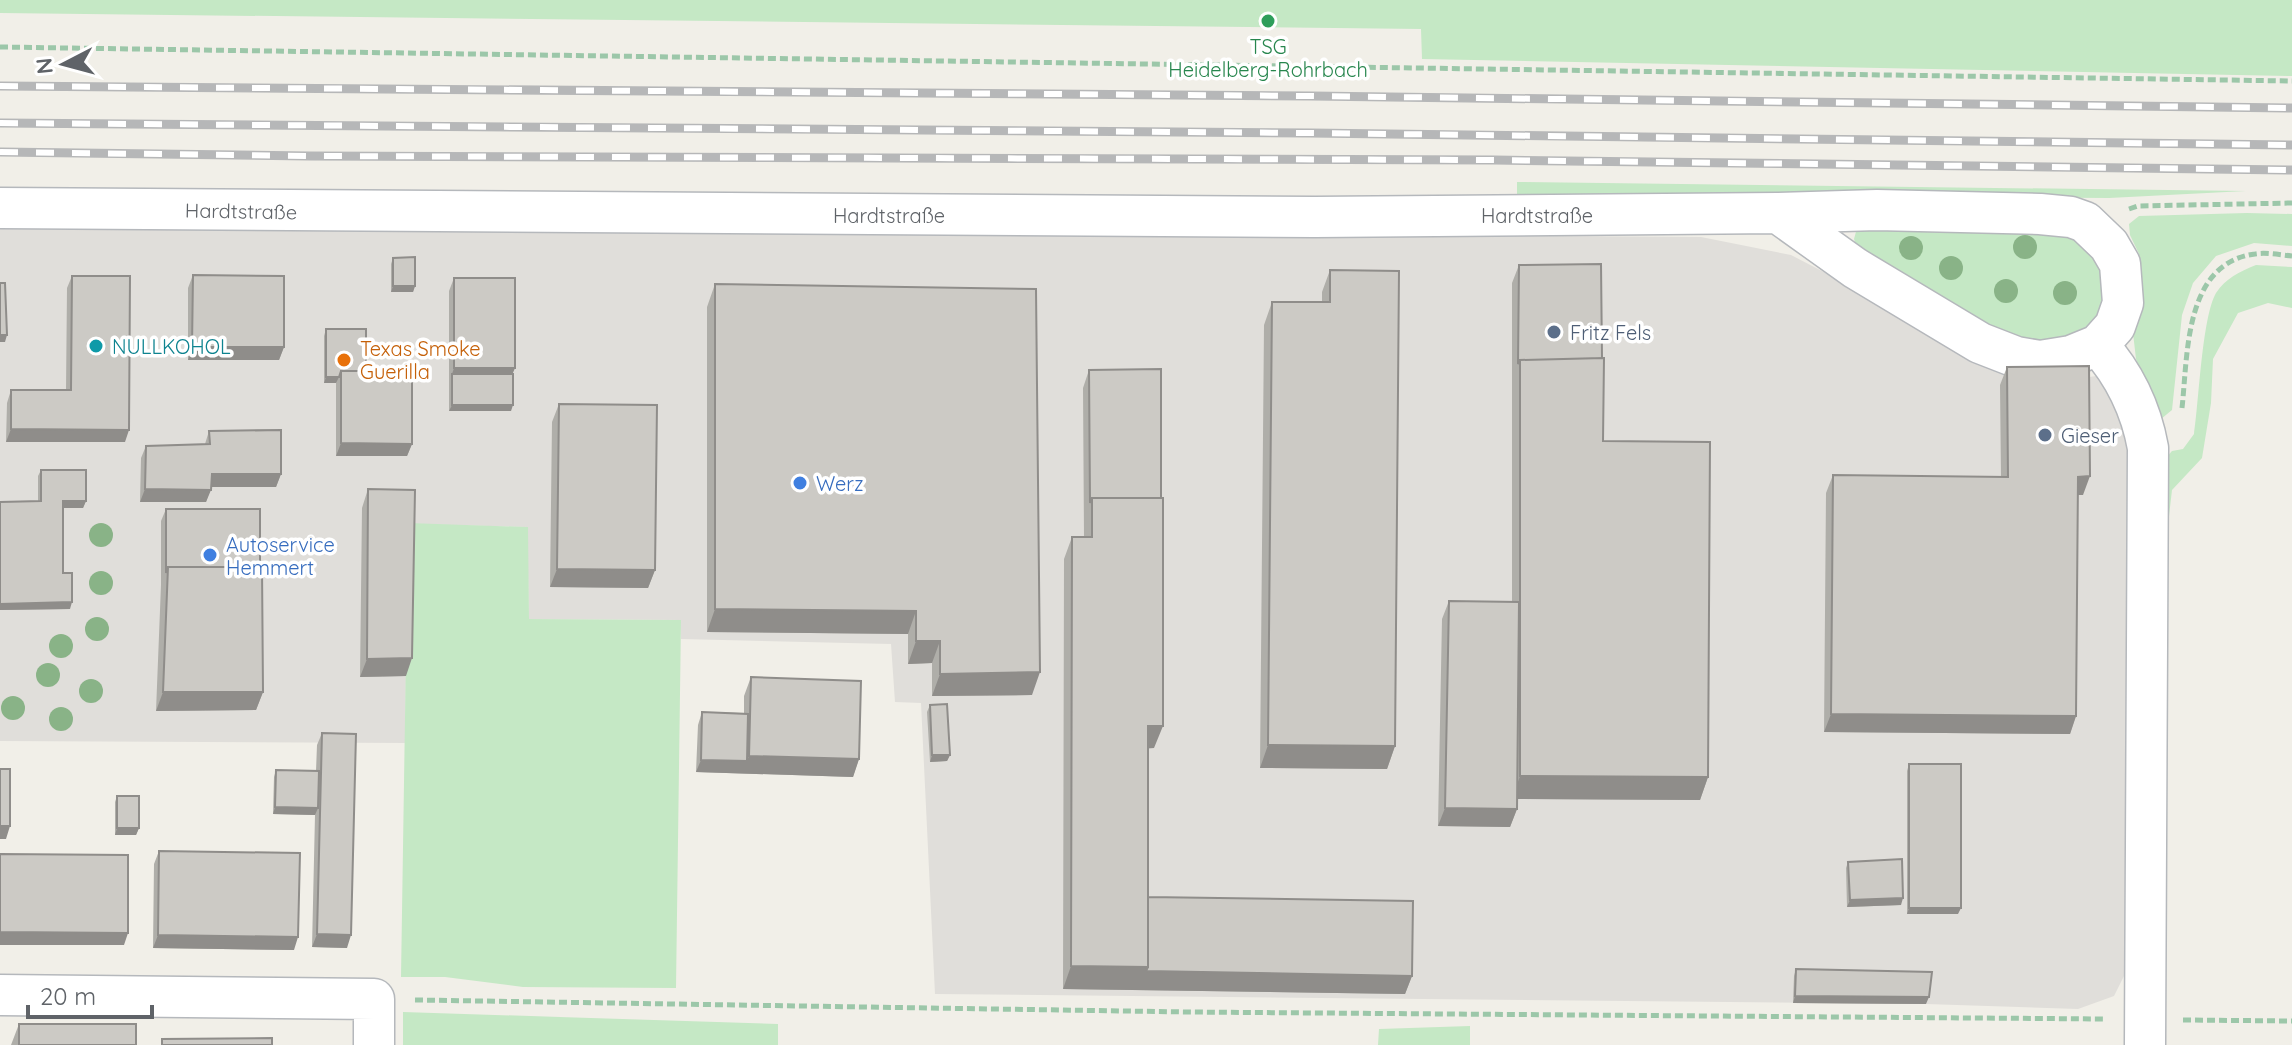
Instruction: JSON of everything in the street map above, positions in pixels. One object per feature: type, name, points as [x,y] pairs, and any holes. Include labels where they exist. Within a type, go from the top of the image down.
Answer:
[{"type":"street","name":"Hardtstraße","points":[[0,208],[1315,217],[1877,210],[2040,214],[2071,217],[2085,222]]},
{"type":"street","points":[[1778,213],[1855,268],[1980,343],[2016,357],[2040,361],[2071,356],[2098,345],[2115,326],[2123,303],[2120,264],[2109,245],[2085,222]]},
{"type":"street","points":[[2098,345],[2118,368],[2145,430],[2148,448],[2145,1032]]},
{"type":"street","points":[[0,995],[374,999],[374,1045]]},
{"type":"path","points":[[0,47],[2292,81]]},
{"type":"path","points":[[2085,222],[2138,206],[2292,203]]},
{"type":"path","points":[[2148,448],[2176,430],[2180,423],[2193,316],[2203,288],[2222,265],[2254,254],[2292,256]]},
{"type":"path","points":[[374,999],[2145,1032],[2292,1021]]},
{"type":"shaded area","points":[[0,225],[1701,237],[1791,255],[1845,283],[2064,381],[2096,376],[2123,411],[2134,452],[2125,974],[2114,996],[2078,1009],[1926,1004],[935,994],[921,703],[895,702],[891,644],[681,639],[680,620],[529,619],[527,527],[408,524],[405,743],[0,741]]},
{"type":"green space","points":[[0,0],[2292,0],[2292,76],[1422,59],[1421,29],[0,13]]},
{"type":"green space","points":[[1517,182],[2246,191],[2109,198],[1517,194]]},
{"type":"green space","points":[[2292,214],[2292,246],[2254,243],[2216,256],[2193,283],[2182,315],[2172,410],[2161,419],[2154,410],[2136,359],[2133,333],[2142,309],[2139,254],[2130,235],[2129,224],[2139,216]]},
{"type":"green space","points":[[1857,228],[2052,228],[2082,243],[2099,261],[2104,295],[2098,318],[2084,332],[2061,344],[2011,337],[1857,249],[1854,239]]},
{"type":"green space","points":[[2256,265],[2292,267],[2292,308],[2268,303],[2238,313],[2213,359],[2211,403],[2202,458],[2172,490],[2162,577],[2165,459],[2172,451],[2183,449],[2194,434],[2211,305],[2224,283]]},
{"type":"green space","points":[[408,523],[528,527],[529,619],[681,620],[676,988],[523,987],[445,977],[401,977]]},
{"type":"green space","points":[[403,1012],[778,1024],[778,1045],[403,1045]]},
{"type":"green space","points":[[1470,1026],[1470,1045],[1378,1045],[1379,1029]]},
{"type":"building","points":[[415,257],[415,286],[393,286],[393,258]]},
{"type":"building","name":"Fritz Fels","points":[[1601,264],[1602,358],[1520,360],[1518,364],[1519,265]]},
{"type":"building","points":[[1330,270],[1399,271],[1395,746],[1268,745],[1272,302],[1330,302]]},
{"type":"building","points":[[193,275],[284,276],[284,347],[192,347]]},
{"type":"building","name":"NULLKOHOL","points":[[72,276],[130,276],[129,430],[11,429],[11,390],[71,390]]},
{"type":"building","points":[[454,278],[515,278],[515,368],[454,368]]},
{"type":"building","points":[[0,283],[5,283],[7,335],[0,335]]},
{"type":"building","points":[[715,284],[1036,289],[1040,672],[940,674],[940,641],[916,641],[916,611],[715,609]]},
{"type":"building","name":"Texas Smoke Guerilla","points":[[326,329],[366,329],[366,371],[341,371],[339,377],[326,377]]},
{"type":"building","points":[[1604,358],[1603,441],[1710,442],[1708,777],[1520,776],[1520,360]]},
{"type":"building","points":[[2089,366],[2090,476],[2078,477],[2076,716],[1831,714],[1833,475],[2008,477],[2007,367]]},
{"type":"building","points":[[1161,369],[1161,498],[1092,498],[1090,503],[1089,370]]},
{"type":"building","points":[[341,371],[412,371],[412,444],[341,443]]},
{"type":"building","points":[[452,374],[513,374],[513,405],[452,405]]},
{"type":"building","points":[[559,404],[657,405],[655,570],[557,569]]},
{"type":"building","points":[[281,430],[281,474],[212,474],[211,490],[145,489],[146,446],[210,444],[209,431]]},
{"type":"building","points":[[41,470],[86,470],[86,501],[63,501],[63,573],[72,573],[72,602],[0,604],[0,502],[41,501]]},
{"type":"building","points":[[368,489],[415,490],[412,658],[367,659]]},
{"type":"building","points":[[1092,498],[1163,498],[1163,726],[1148,726],[1148,967],[1071,966],[1072,537],[1092,537]]},
{"type":"building","points":[[166,509],[260,509],[260,567],[168,567],[166,573]]},
{"type":"building","points":[[168,567],[262,567],[263,692],[163,692]]},
{"type":"building","points":[[1449,601],[1519,602],[1517,809],[1445,808]]},
{"type":"building","points":[[751,677],[861,681],[859,759],[749,756]]},
{"type":"building","points":[[947,704],[950,755],[932,755],[930,705]]},
{"type":"building","points":[[702,712],[748,714],[747,761],[701,760]]},
{"type":"building","points":[[322,733],[356,734],[351,935],[317,934]]},
{"type":"building","points":[[1909,764],[1961,764],[1961,908],[1909,908]]},
{"type":"building","points":[[0,769],[10,769],[10,826],[0,826]]},
{"type":"building","points":[[276,770],[319,771],[318,808],[275,807]]},
{"type":"building","points":[[117,796],[139,796],[139,828],[117,828]]},
{"type":"building","points":[[159,851],[300,853],[298,937],[158,935]]},
{"type":"building","points":[[0,854],[128,855],[128,933],[0,932]]},
{"type":"building","points":[[1902,859],[1903,898],[1850,900],[1848,862]]},
{"type":"building","points":[[1148,897],[1413,901],[1412,976],[1146,971]]},
{"type":"building","points":[[1796,969],[1932,972],[1929,997],[1795,996]]},
{"type":"building","points":[[19,1024],[136,1024],[136,1045],[19,1045]]},
{"type":"building","points":[[272,1038],[272,1045],[162,1045],[162,1039]]},
{"type":"railway","points":[[0,86],[1311,96],[2292,108]]},
{"type":"railway","points":[[0,123],[1310,133],[2292,145]]},
{"type":"railway","points":[[0,152],[1494,160],[2292,170]]},
{"type":"place","name":"TSG Heidelberg-Rohrbach","points":[[1268,21]]},
{"type":"place","name":"Fritz Fels","points":[[1554,332]]},
{"type":"place","name":"NULLKOHOL","points":[[96,346]]},
{"type":"place","name":"Texas Smoke Guerilla","points":[[344,360]]},
{"type":"place","name":"Gieser","points":[[2045,435]]},
{"type":"place","name":"Werz","points":[[800,483]]},
{"type":"place","name":"Autoservice Hemmert","points":[[210,555]]}]
